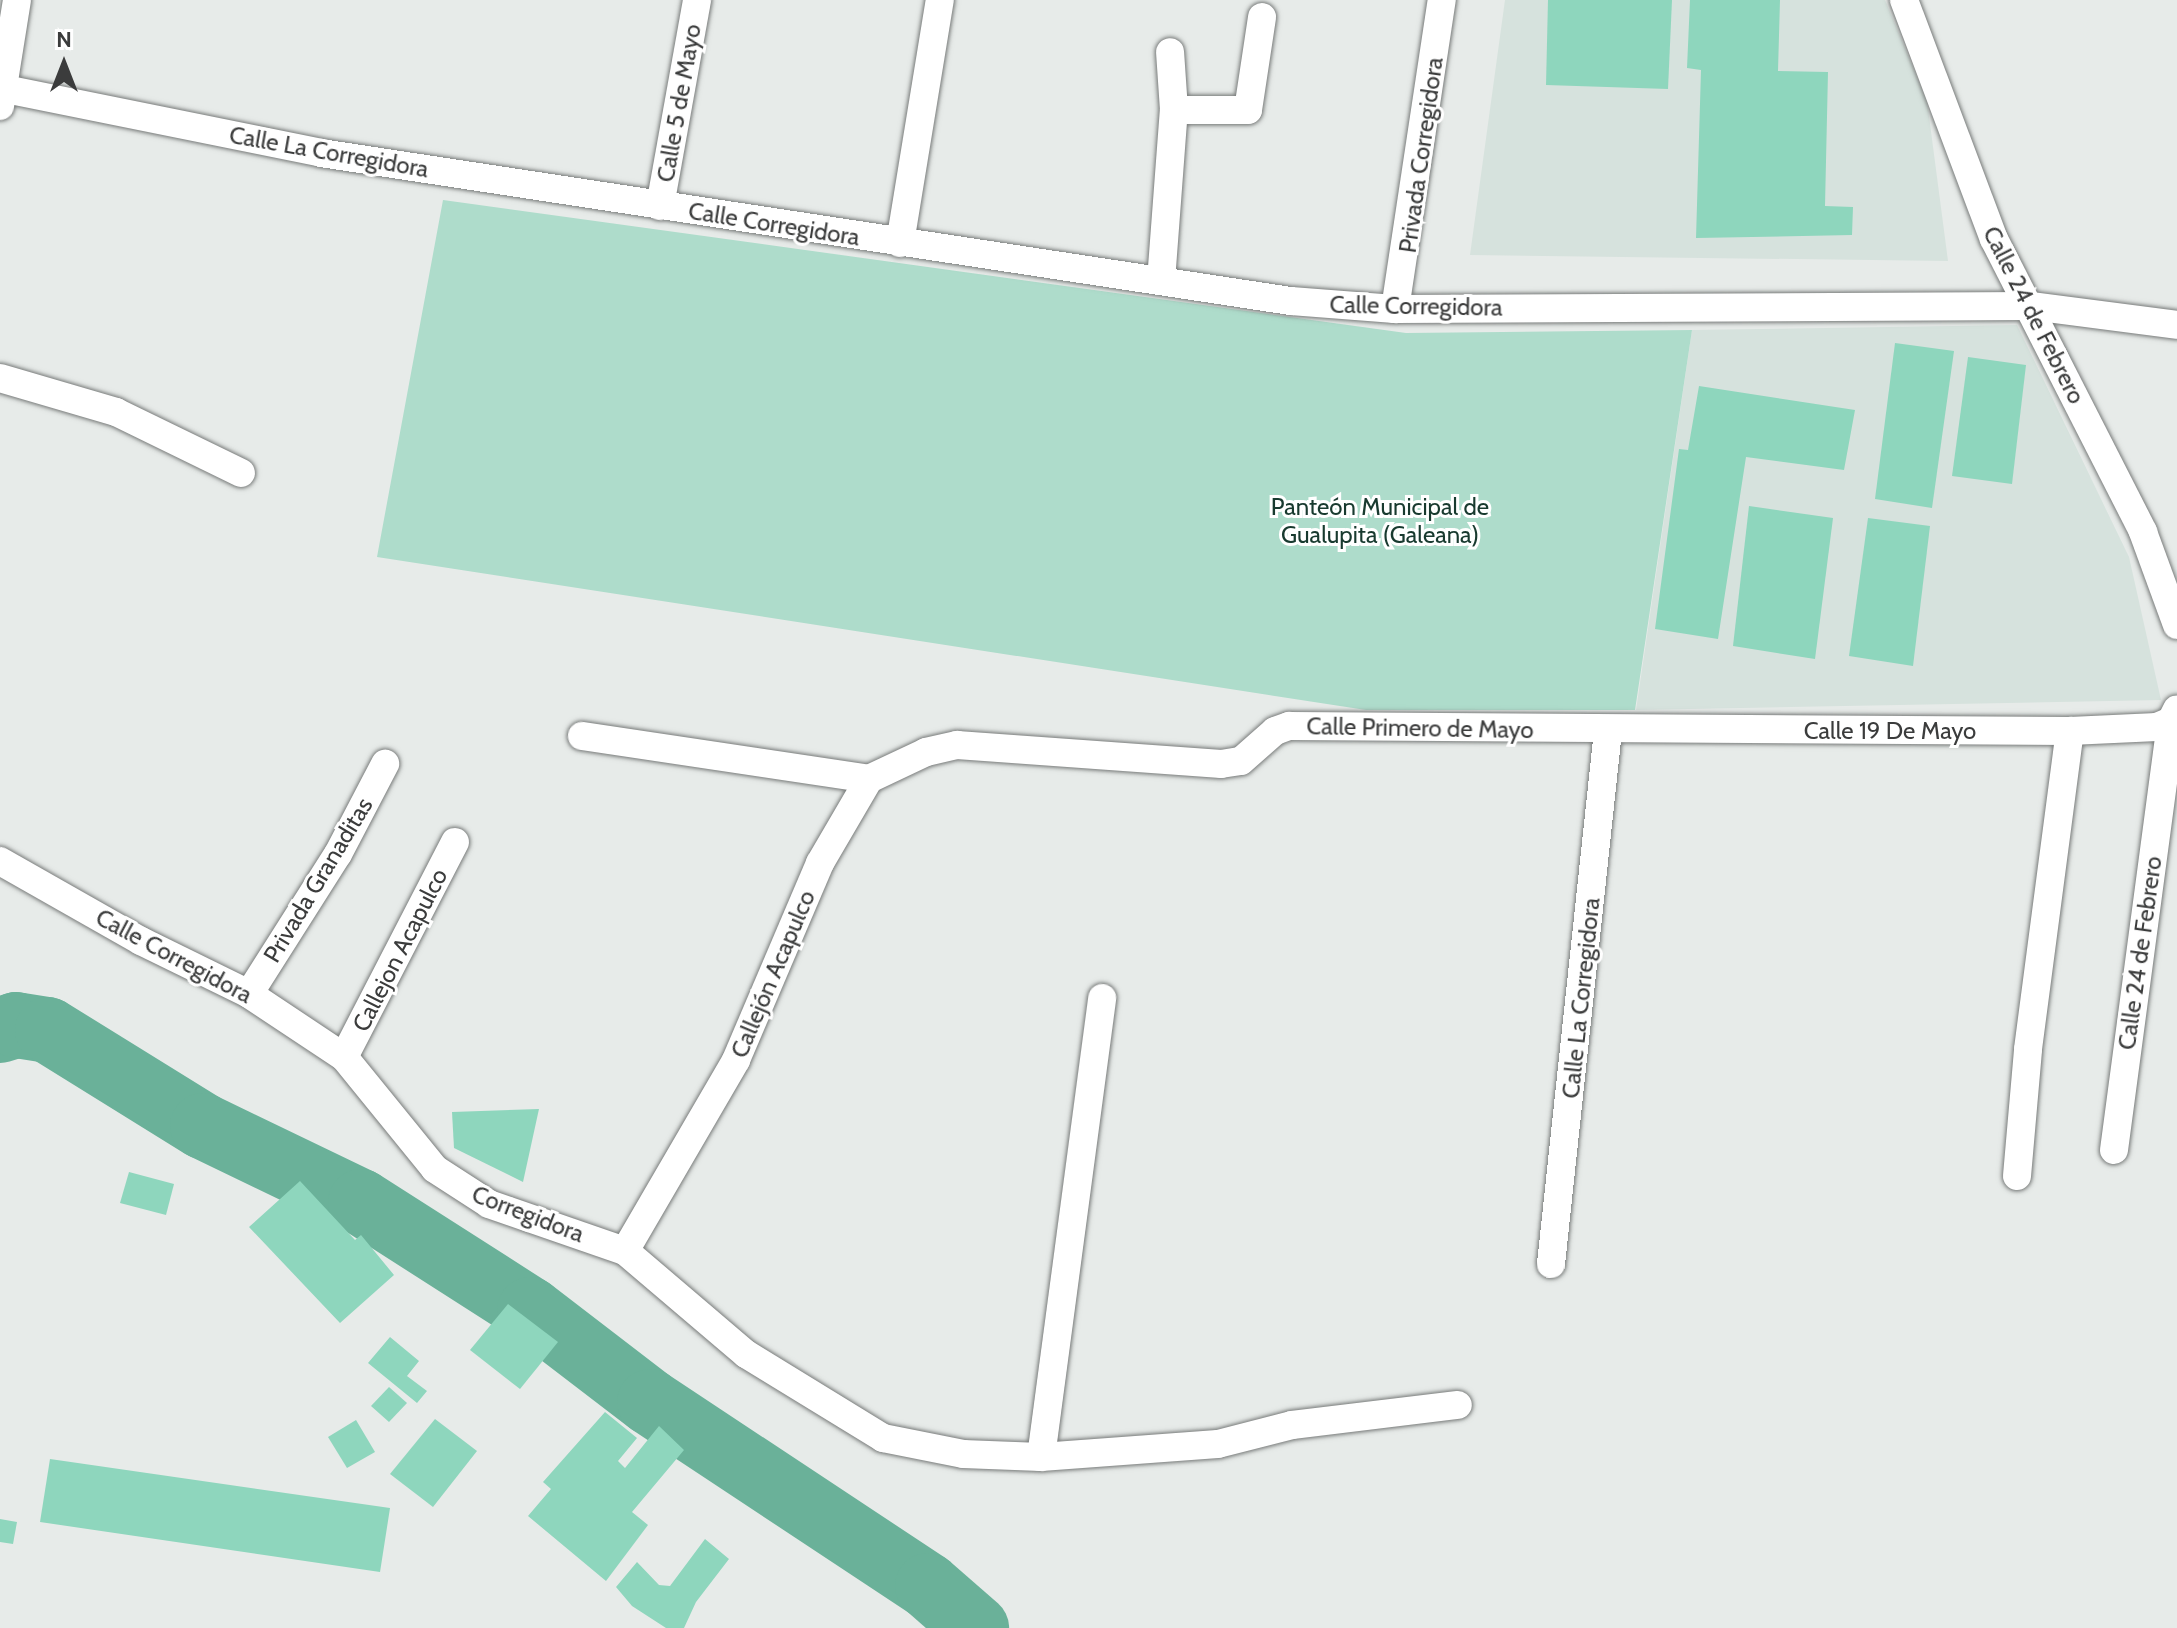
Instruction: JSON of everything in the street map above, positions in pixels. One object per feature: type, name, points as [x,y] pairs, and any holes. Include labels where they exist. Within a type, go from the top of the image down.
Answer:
[{"type":"street","points":[[1,95],[17,0]]},
{"type":"street","name":"Calle 5 de Mayo","points":[[660,206],[697,0]]},
{"type":"street","points":[[900,243],[940,0]]},
{"type":"street","name":"Privada Corregidora","points":[[1395,309],[1442,0]]},
{"type":"street","name":"Calle 24 de Febrero","points":[[1904,0],[1994,239],[2031,306],[2143,532],[2177,625]]},
{"type":"street","points":[[1174,110],[1248,110],[1262,17]]},
{"type":"street","points":[[1161,281],[1174,110],[1170,52]]},
{"type":"street","name":"Calle La Corregidora","points":[[1,95],[321,153],[660,206]]},
{"type":"street","name":"Calle Corregidora","points":[[660,206],[1291,301],[1395,309],[2031,306],[2177,325]]},
{"type":"street","points":[[0,378],[116,412],[241,473]]},
{"type":"street","name":"Calle 24 de Febrero","points":[[2114,1150],[2174,715]]},
{"type":"street","name":"Calle 19 De Mayo","points":[[1608,731],[2070,731],[2157,727],[2174,715]]},
{"type":"street","name":"Calle Primero de Mayo","points":[[869,779],[915,756],[957,745],[1221,764],[1241,761],[1275,731],[1289,726],[1608,731]]},
{"type":"street","name":"Calle La Corregidora","points":[[1551,1264],[1608,731]]},
{"type":"street","points":[[2017,1176],[2028,1049],[2070,731]]},
{"type":"street","points":[[582,736],[869,779]]},
{"type":"street","name":"Privada Granaditas","points":[[249,994],[338,854],[385,764]]},
{"type":"street","name":"Callejón Acapulco","points":[[625,1251],[736,1060],[820,863],[869,779]]},
{"type":"street","name":"Callejon Acapulco","points":[[344,1057],[455,842]]},
{"type":"street","name":"Calle Corregidora","points":[[0,861],[141,941],[249,994],[344,1057]]},
{"type":"street","points":[[1041,1457],[1102,998]]},
{"type":"street","name":"Corregidora","points":[[344,1057],[435,1169],[489,1204],[625,1251]]},
{"type":"street","points":[[625,1251],[746,1354],[883,1438],[963,1454],[1041,1457],[1218,1444],[1292,1425],[1458,1405]]},
{"type":"shaded area","points":[[1505,0],[1885,0],[1927,101],[1948,261],[1470,255]]},
{"type":"shaded area","points":[[2017,325],[2129,557],[2161,700],[1636,710],[1692,330]]},
{"type":"green space","name":"Panteón Municipal de Gualupita (Galeana)","points":[[443,200],[1406,333],[1692,330],[1635,710],[1366,710],[377,557]]},
{"type":"building","points":[[1548,0],[1672,0],[1668,89],[1546,85]]},
{"type":"building","points":[[1690,0],[1780,0],[1778,71],[1828,72],[1825,206],[1853,207],[1852,235],[1696,238],[1701,70],[1687,68]]},
{"type":"building","points":[[1895,343],[1954,351],[1932,508],[1875,499]]},
{"type":"building","points":[[1968,357],[2026,365],[2012,484],[1952,476]]},
{"type":"building","points":[[1699,386],[1855,410],[1844,470],[1746,457],[1718,639],[1655,629],[1679,449],[1688,450]]},
{"type":"building","points":[[1749,506],[1833,518],[1815,659],[1733,646]]},
{"type":"building","points":[[1868,518],[1930,526],[1913,666],[1849,656]]},
{"type":"building","points":[[539,1109],[523,1182],[454,1148],[452,1112]]},
{"type":"building","points":[[129,1172],[174,1184],[166,1215],[120,1203]]},
{"type":"building","points":[[300,1181],[355,1240],[361,1235],[394,1275],[340,1323],[249,1227]]},
{"type":"building","points":[[508,1304],[558,1342],[520,1389],[470,1350]]},
{"type":"building","points":[[390,1337],[419,1361],[407,1376],[427,1391],[417,1403],[368,1363]]},
{"type":"building","points":[[389,1387],[407,1403],[389,1422],[371,1406]]},
{"type":"building","points":[[605,1412],[637,1438],[618,1461],[625,1468],[659,1426],[684,1450],[632,1512],[648,1525],[606,1581],[528,1516],[551,1489],[543,1482]]},
{"type":"building","points":[[435,1419],[477,1451],[433,1507],[390,1474]]},
{"type":"building","points":[[356,1420],[375,1452],[347,1468],[328,1437]]},
{"type":"building","points":[[50,1459],[390,1508],[380,1572],[40,1522]]},
{"type":"building","points":[[0,1519],[17,1522],[13,1544],[0,1542]]},
{"type":"building","points":[[705,1539],[729,1559],[696,1602],[684,1628],[666,1628],[632,1606],[616,1587],[637,1562],[659,1585],[670,1586]]},
{"type":"waterway","points":[[0,1030],[16,1025],[48,1030],[203,1126],[361,1202],[530,1310],[650,1402],[928,1586],[976,1628]]}]
